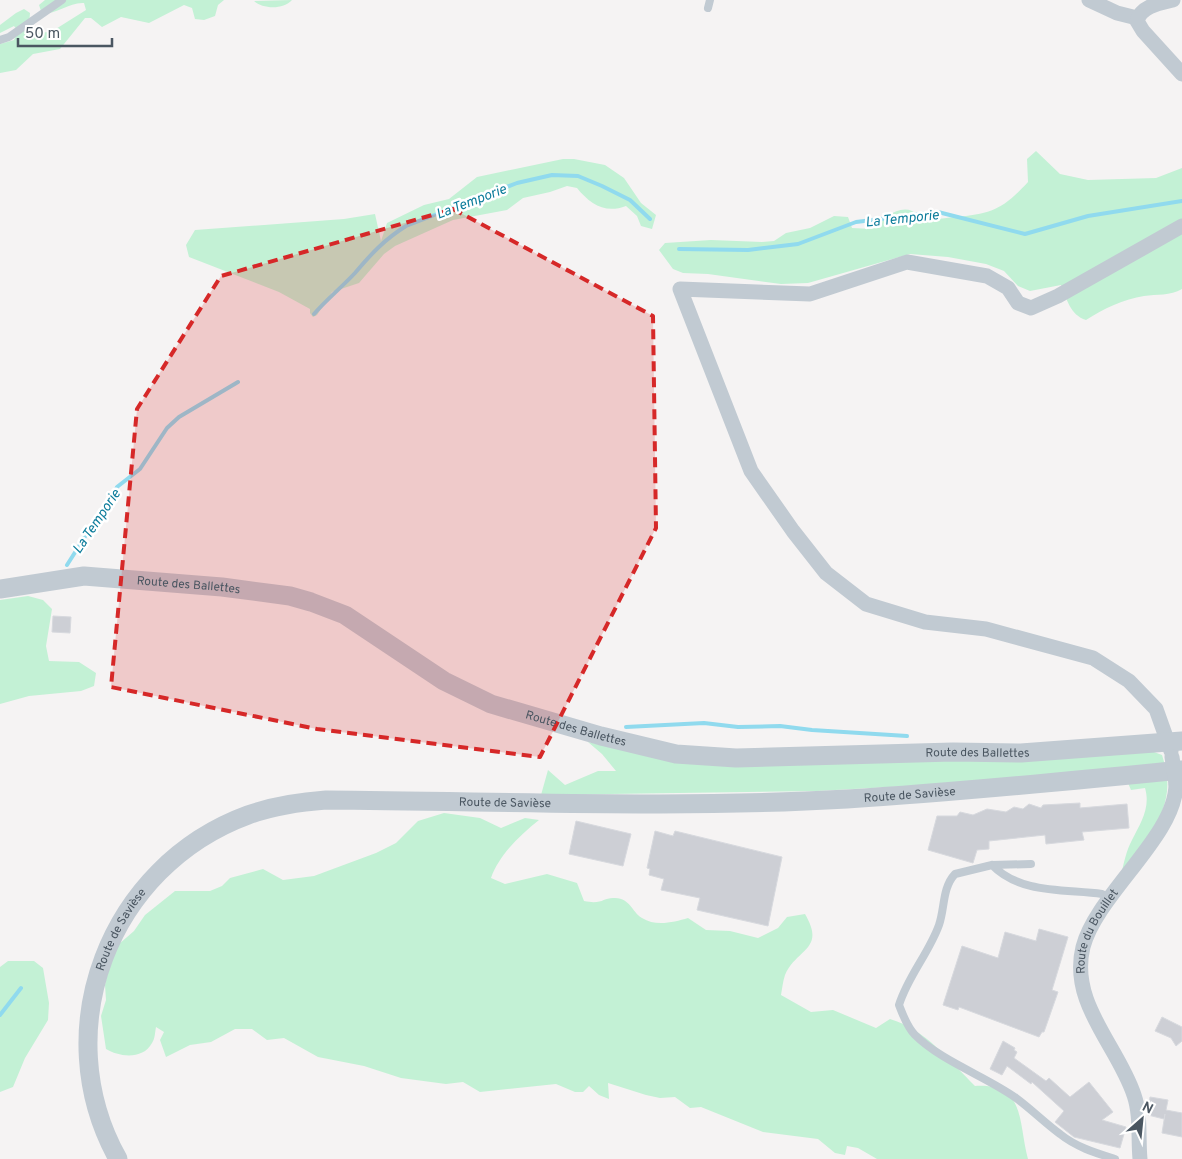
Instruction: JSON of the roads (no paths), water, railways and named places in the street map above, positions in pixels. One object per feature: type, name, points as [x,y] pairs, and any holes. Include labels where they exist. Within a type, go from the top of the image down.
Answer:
[{"type":"street","points":[[1089,0],[1117,13],[1137,18]]},
{"type":"street","points":[[1137,18],[1148,7],[1173,0]]},
{"type":"street","points":[[1137,18],[1138,26],[1142,32],[1182,74]]},
{"type":"street","points":[[1178,802],[1176,759],[1156,709],[1129,681],[1092,658],[986,629],[925,622],[866,604],[826,574],[792,531],[751,471],[680,289],[810,294],[907,262],[988,276],[1008,288],[1018,303],[1031,308],[1058,296],[1182,226]]},
{"type":"street","name":"Route des Ballettes","points":[[0,589],[67,577],[99,576],[222,587],[290,596],[311,602],[345,616],[444,681],[491,704],[601,736],[676,754],[736,758],[953,752],[1176,759]]},
{"type":"street","name":"Route de Savièse","points":[[118,1159],[100,1121],[93,1096],[88,1059],[89,1017],[93,992],[107,946],[129,906],[165,866],[205,836],[246,816],[296,803],[326,800],[638,804],[846,799],[1024,786],[1176,759]]},
{"type":"street","name":"Route du Bouillet","points":[[1140,1159],[1135,1096],[1095,1020],[1083,991],[1080,977],[1083,948],[1089,932],[1111,898],[1178,802]]},
{"type":"lane","points":[[0,40],[9,37],[62,0]]},
{"type":"lane","points":[[1031,864],[992,865],[964,870],[955,874],[950,879],[938,926],[902,995],[900,1005],[902,1014],[915,1034],[924,1042],[969,1072],[1015,1097],[1061,1136],[1087,1150],[1115,1159]]},
{"type":"lane","points":[[992,865],[999,872],[1026,885],[1102,894],[1111,898]]},
{"type":"waterway","name":"La Temporie","points":[[314,314],[379,247],[406,226],[517,183],[552,175],[578,176],[630,200],[650,219]]},
{"type":"waterway","name":"La Temporie","points":[[679,249],[748,250],[798,244],[856,222],[938,212],[1025,234],[1088,216],[1182,201]]},
{"type":"waterway","name":"La Temporie","points":[[67,565],[86,535],[111,503],[117,487],[140,469],[167,428],[179,417],[238,382]]},
{"type":"waterway","points":[[626,727],[704,723],[738,727],[780,726],[907,736]]},
{"type":"waterway","points":[[0,1015],[21,988]]}]
